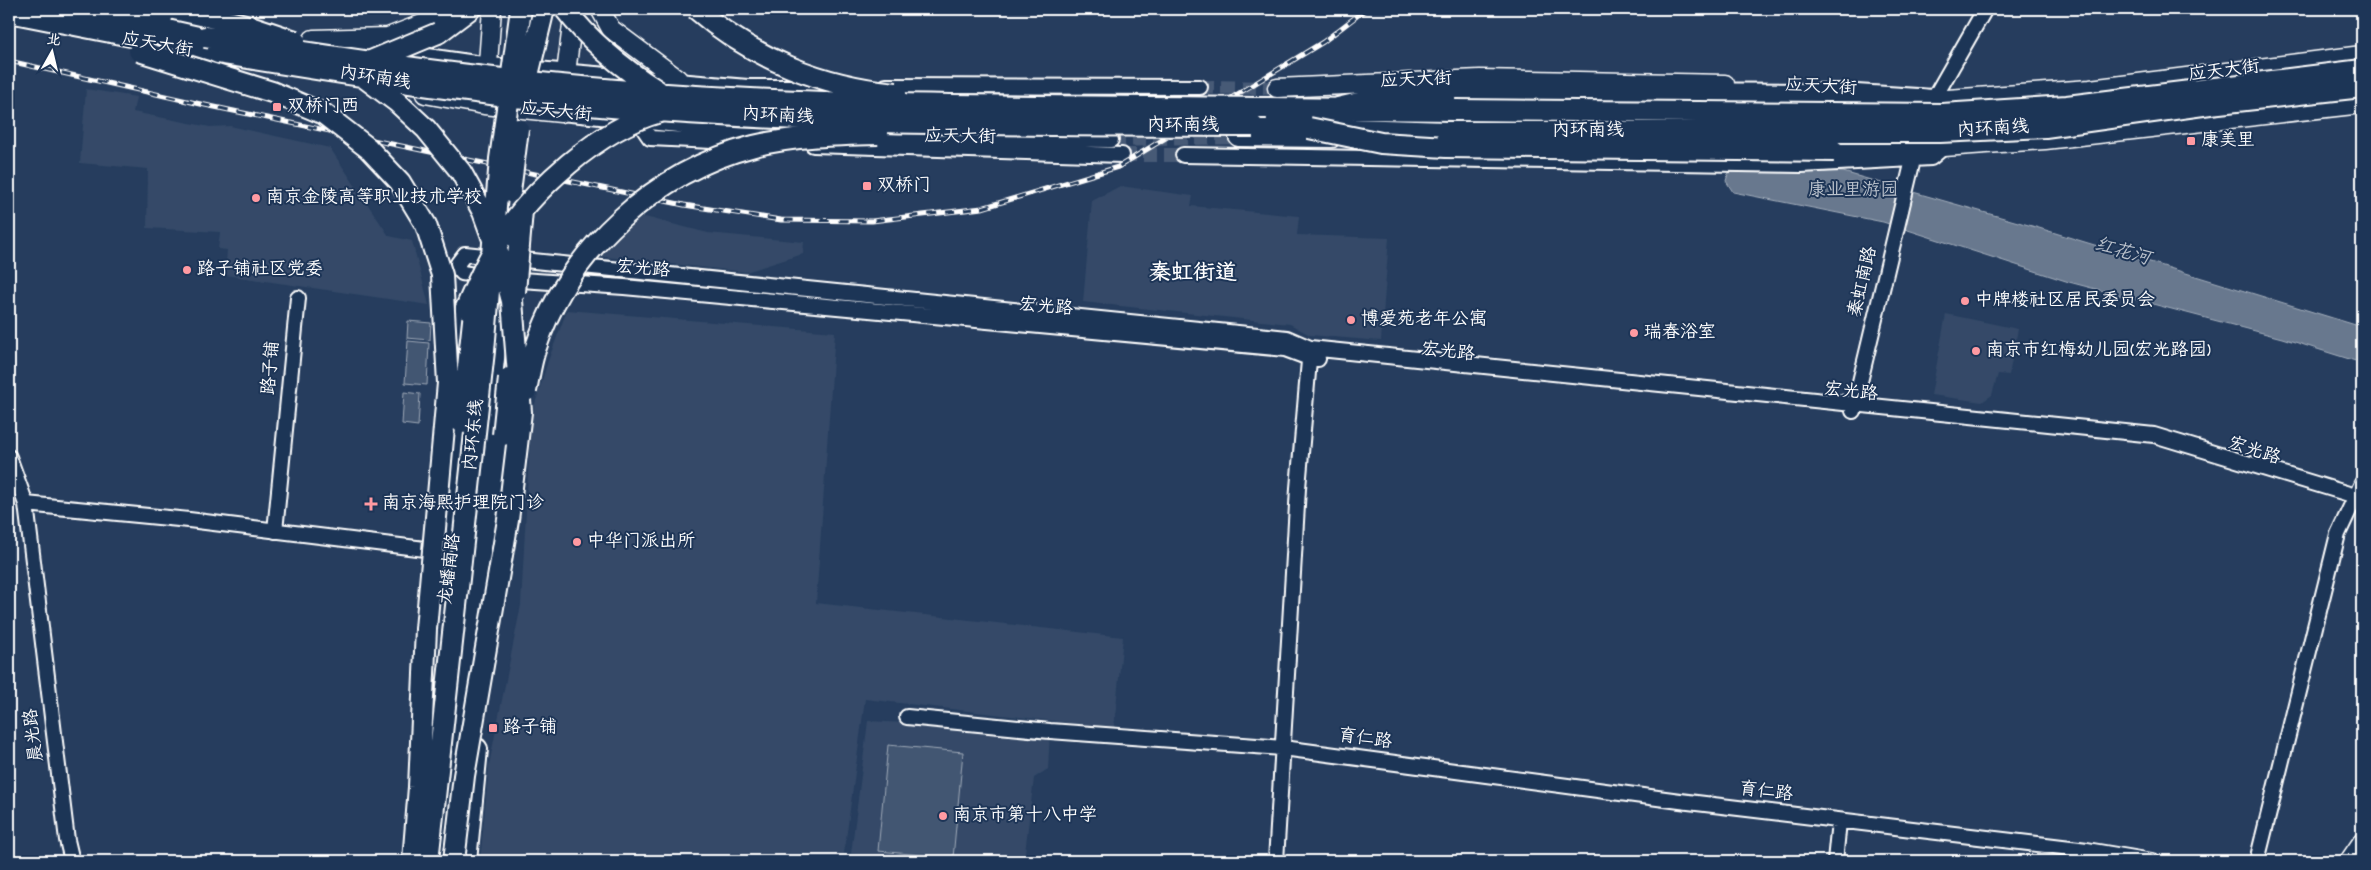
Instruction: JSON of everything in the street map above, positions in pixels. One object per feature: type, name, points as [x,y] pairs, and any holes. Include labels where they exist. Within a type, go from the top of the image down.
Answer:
[{"type":"highway","name":"内环南线","points":[[68,9],[205,37],[393,67],[593,88],[706,96],[865,102],[1267,108],[1942,114],[2068,106],[2362,70]]},
{"type":"highway","points":[[9,25],[210,65],[272,72],[310,73],[368,62],[438,33],[470,9]]},
{"type":"highway","points":[[511,9],[507,46],[514,106]]},
{"type":"highway","name":"内环东线","points":[[442,859],[484,351],[514,106],[523,9]]},
{"type":"highway","name":"内环东线","points":[[514,106],[531,9]]},
{"type":"highway","points":[[514,106],[541,27],[544,9]]},
{"type":"highway","points":[[565,9],[584,33],[630,73],[672,100],[717,118],[765,127],[895,133],[1183,136],[1246,132]]},
{"type":"highway","points":[[696,9],[757,53],[808,75],[894,93]]},
{"type":"highway","name":"内环南线","points":[[9,12],[217,53],[426,87],[570,103],[730,115],[868,122],[1246,132],[1309,128],[1447,132],[1940,132],[2045,127],[2210,104],[2362,87]]},
{"type":"highway","points":[[180,15],[250,26],[307,46],[357,72],[397,102],[426,129],[461,172],[483,212],[502,264],[512,301],[521,412]]},
{"type":"highway","points":[[139,51],[272,92],[324,114],[368,148],[400,182],[426,224],[442,275],[448,383],[426,629],[414,861]]},
{"type":"highway","points":[[448,383],[466,308],[498,243],[519,215],[558,174],[582,153],[610,135],[652,114],[701,100],[752,92],[808,89],[894,93],[1212,97],[1267,108]]},
{"type":"highway","points":[[1338,108],[1406,92],[1841,94],[1932,100]]},
{"type":"highway","points":[[1309,128],[1381,143],[1446,146],[1834,151],[1915,158]]},
{"type":"highway","points":[[442,859],[464,776],[505,538],[521,412],[536,346],[557,300],[602,238],[628,213],[656,191],[687,172],[754,146],[816,136],[895,133]]},
{"type":"highway","points":[[450,574],[447,552],[486,186],[507,160],[524,188],[503,434],[492,536],[480,580]]},
{"type":"highway","points":[[466,861],[484,668],[480,620]]},
{"type":"highway","points":[[414,861],[422,839]]},
{"type":"main road","name":"应天大街","points":[[126,9],[180,15]]},
{"type":"main road","points":[[313,39],[388,37],[422,24],[451,9]]},
{"type":"main road","points":[[484,105],[489,65],[492,9]]},
{"type":"main road","points":[[523,9],[548,9]]},
{"type":"main road","points":[[561,113],[574,9]]},
{"type":"main road","points":[[600,9],[611,29],[678,79]]},
{"type":"main road","name":"应天大街","points":[[9,17],[484,105],[561,113]]},
{"type":"main road","name":"应天大街","points":[[1277,88],[1480,78],[1841,87],[1932,100],[2090,89],[2362,55]]},
{"type":"main road","points":[[1246,132],[1834,144],[1915,158],[1944,148],[2045,140],[2362,104]]},
{"type":"main road","points":[[2349,861],[2362,842]]},
{"type":"street","points":[[1932,100],[1985,9]]},
{"type":"street","name":"应天大街","points":[[180,15],[313,39],[489,65],[678,79],[748,87],[1200,87]]},
{"type":"street","name":"秦虹南路","points":[[1854,408],[1896,228],[1932,100]]},
{"type":"street","name":"应天大街","points":[[561,113],[790,137],[1111,140]]},
{"type":"street","points":[[639,122],[650,138],[997,152],[1122,155]]},
{"type":"street","points":[[1183,155],[1801,165],[1915,158]]},
{"type":"street","name":"宏光路","points":[[1309,353],[1287,338],[465,254],[461,257],[458,268],[462,273],[515,280],[624,287],[1285,349],[1309,353],[1854,408],[2153,441],[2359,501]]},
{"type":"street","name":"龙蟠南路","points":[[442,859],[480,620],[480,580],[515,280],[524,261]]},
{"type":"street","name":"龙蟠南路","points":[[420,861],[450,574],[486,277]]},
{"type":"street","name":"路子铺","points":[[276,531],[298,298]]},
{"type":"street","points":[[1276,861],[1298,488],[1309,353]]},
{"type":"street","name":"晨光路","points":[[9,457],[26,504],[66,840],[72,861]]},
{"type":"street","points":[[2257,861],[2338,534],[2359,501],[2362,483]]},
{"type":"street","points":[[26,504],[447,552]]},
{"type":"street","name":"育仁路","points":[[907,717],[1050,732],[1283,748],[1839,821],[2087,850],[2152,861]]},
{"type":"street","points":[[1835,861],[1839,821]]},
{"type":"shaded area","name":"南京金陵高等职业技术学校","points":[[86,89],[136,97],[133,112],[210,127],[230,126],[330,148],[389,236],[412,241],[429,305],[225,275],[227,250],[218,249],[220,232],[147,228],[148,169],[80,163]]},
{"type":"shaded area","points":[[1736,167],[1843,172],[2039,228],[2362,327],[2362,363],[2282,338],[2069,282],[1883,222],[1733,192],[1726,181],[1728,174]]},
{"type":"shaded area","points":[[1120,186],[1193,196],[1191,206],[1299,216],[1297,235],[1389,238],[1381,341],[1310,335],[1290,324],[1083,302],[1092,201]]},
{"type":"shaded area","points":[[645,217],[708,233],[804,242],[803,254],[746,272],[597,256],[625,224]]},
{"type":"shaded area","points":[[567,310],[835,332],[816,603],[1123,637],[1114,728],[865,699],[843,861],[480,861],[489,765],[521,605],[531,417],[548,361]]},
{"type":"shaded area","name":"南京市红梅幼儿园(宏光路园)","points":[[1946,314],[2018,329],[2009,375],[1998,374],[1992,395],[1982,402],[1931,395]]},
{"type":"shaded area","points":[[408,321],[431,323],[430,340],[407,338]]},
{"type":"shaded area","points":[[408,341],[429,343],[427,385],[405,383]]},
{"type":"shaded area","points":[[404,392],[420,394],[418,426],[402,424]]},
{"type":"shaded area","name":"南京市第十八中学","points":[[868,721],[1050,731],[1048,769],[1034,778],[1024,861],[914,861],[851,854]]},
{"type":"shaded area","points":[[888,745],[963,752],[953,858],[878,851]]},
{"type":"tunnel","points":[[1200,87],[1277,88]]},
{"type":"tunnel","points":[[1111,140],[1238,137]]},
{"type":"tunnel","points":[[1122,155],[1183,155]]},
{"type":"railway","points":[[9,61],[205,105],[684,205],[781,220],[872,221],[982,208],[1118,167],[1323,42],[1366,9]]},
{"type":"place","name":"双桥门西","points":[[277,107]]},
{"type":"place","name":"康美里","points":[[2191,141]]},
{"type":"place","name":"双桥门","points":[[867,186]]},
{"type":"place","name":"南京金陵高等职业技术学校","points":[[256,198]]},
{"type":"place","name":"路子铺社区党委","points":[[187,270]]},
{"type":"place","name":"中牌楼社区居民委员会","points":[[1965,301]]},
{"type":"place","name":"博爱苑老年公寓","points":[[1351,320]]},
{"type":"place","name":"瑞春浴室","points":[[1634,333]]},
{"type":"place","name":"南京市红梅幼儿园(宏光路园)","points":[[1976,351]]},
{"type":"place","name":"南京海熙护理院门诊","points":[[371,504]]},
{"type":"place","name":"中华门派出所","points":[[577,542]]},
{"type":"place","name":"路子铺","points":[[493,728]]},
{"type":"place","name":"南京市第十八中学","points":[[943,816]]},
{"type":"district","name":"秦虹街道","points":[[1193,274]]},
{"type":"park label","name":"康业里游园","points":[[1853,191]]},
{"type":"water label","name":"红花河","points":[[2122,253]]}]
